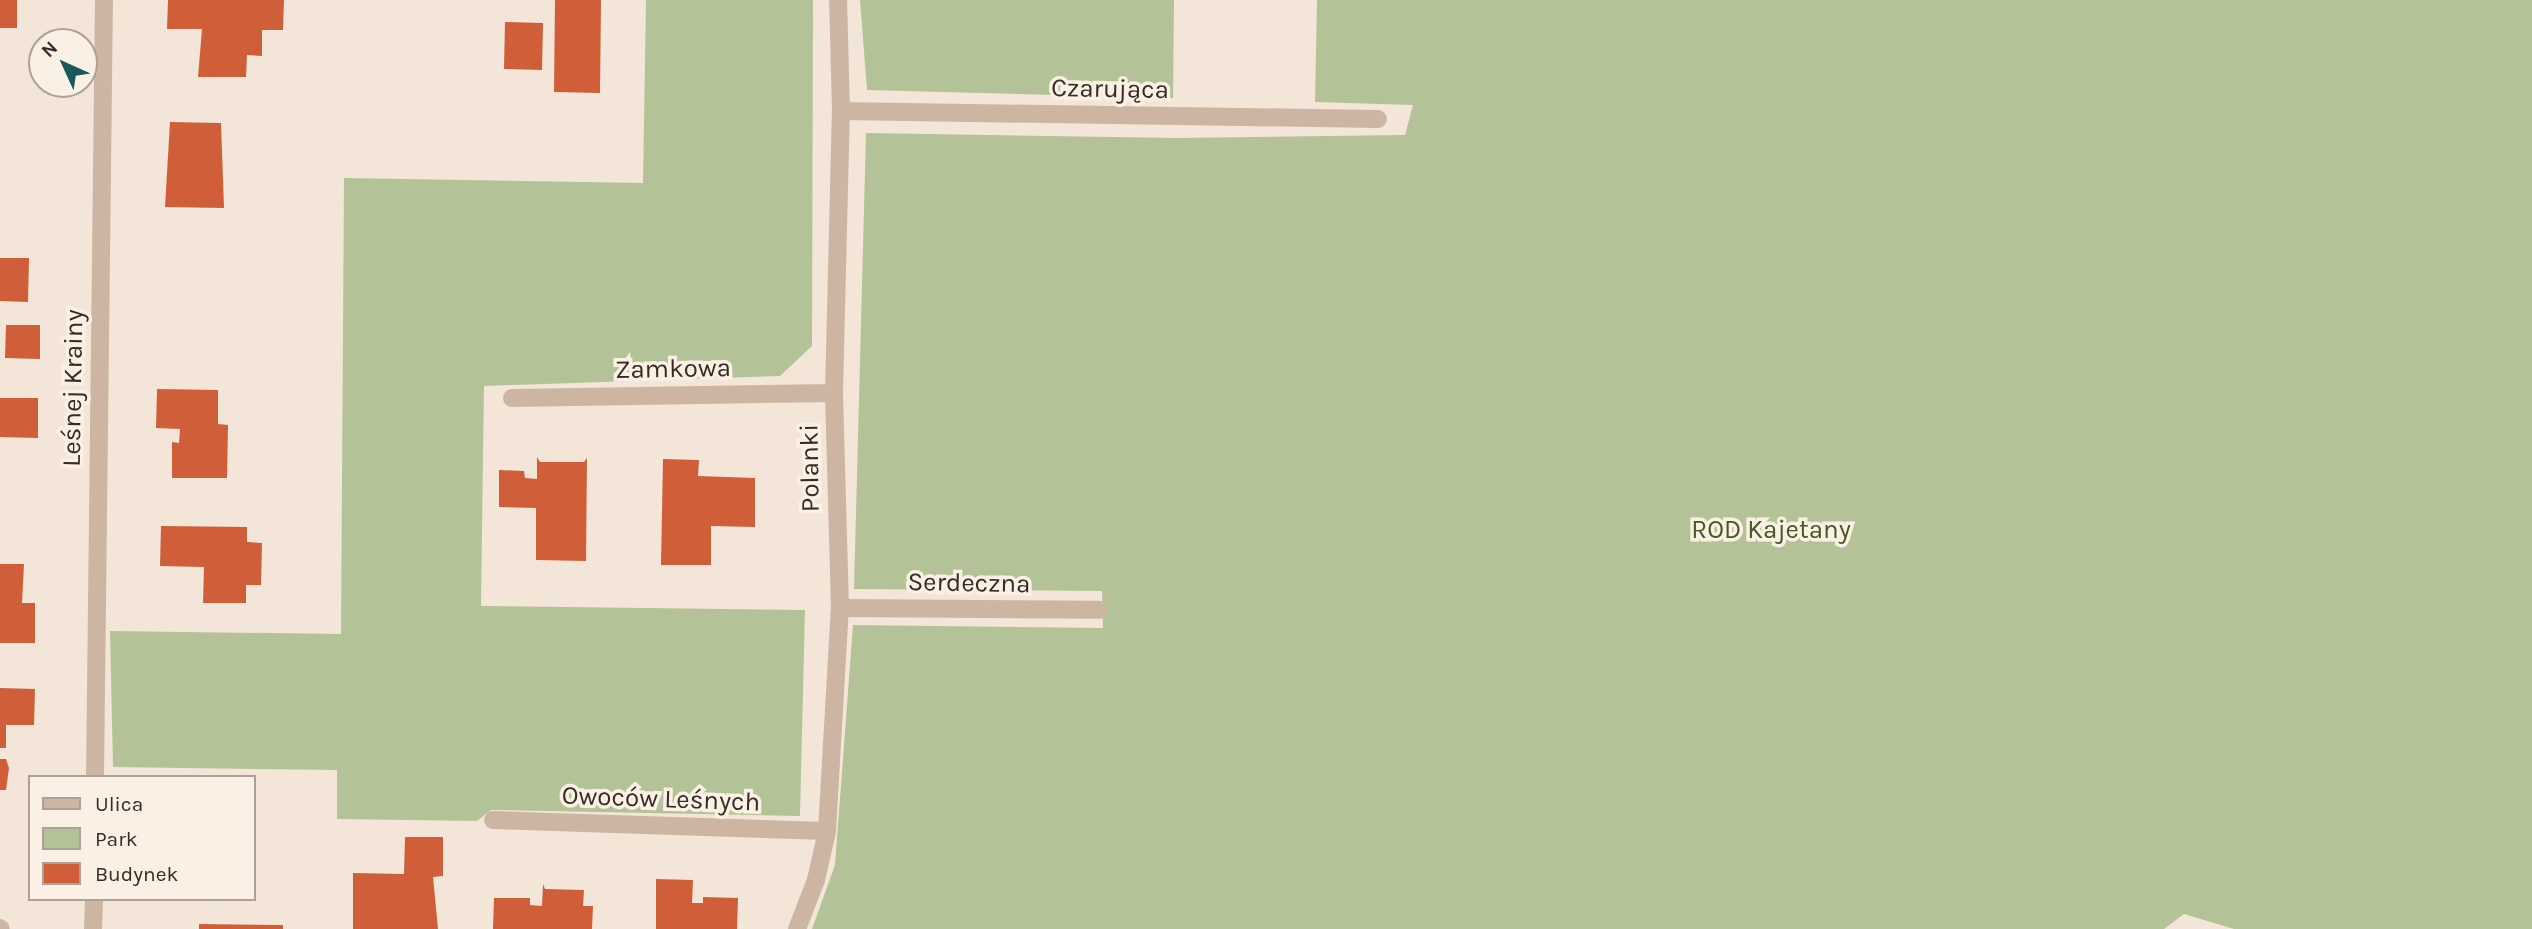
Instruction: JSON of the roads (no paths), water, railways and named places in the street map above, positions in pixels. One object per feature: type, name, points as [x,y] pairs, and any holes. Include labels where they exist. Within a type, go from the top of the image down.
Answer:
[{"type":"street","name":"Leśnej Krainy","points":[[95,775],[104,0]]},
{"type":"street","name":"Polanki","points":[[797,929],[816,880],[827,831],[839,608],[834,393],[841,111],[838,0]]},
{"type":"street","name":"Czarująca","points":[[841,111],[1378,119]]},
{"type":"street","name":"Zamkowa","points":[[512,398],[834,393]]},
{"type":"street","name":"Serdeczna","points":[[839,608],[1098,610]]},
{"type":"street","name":"Owoców Leśnych","points":[[493,820],[827,831]]},
{"type":"street","points":[[93,901],[93,929]]},
{"type":"park label","name":"ROD Kajetany","points":[[1771,530]]}]
